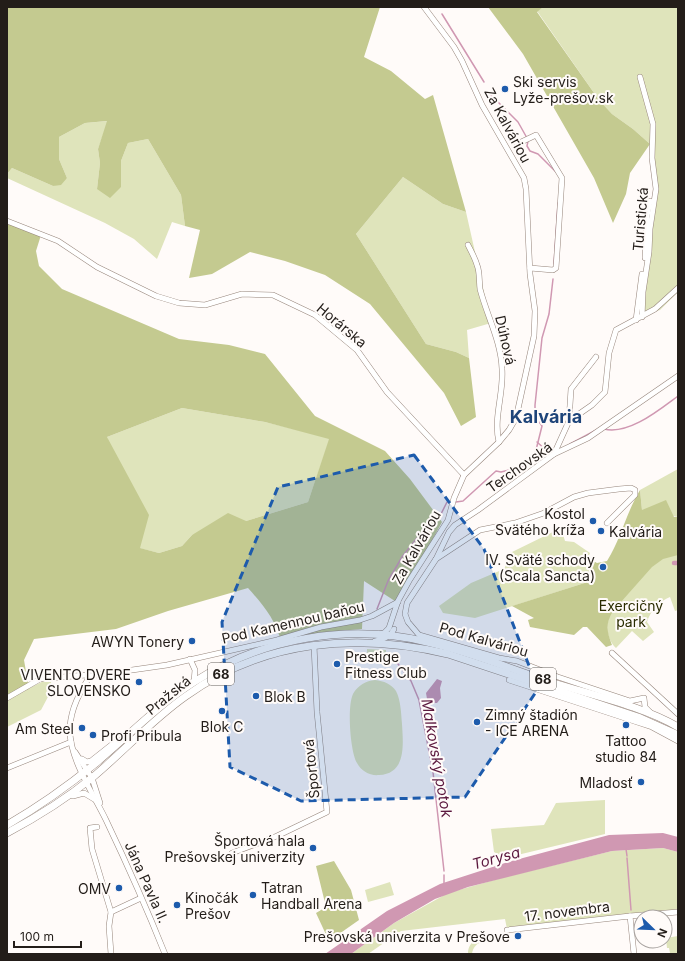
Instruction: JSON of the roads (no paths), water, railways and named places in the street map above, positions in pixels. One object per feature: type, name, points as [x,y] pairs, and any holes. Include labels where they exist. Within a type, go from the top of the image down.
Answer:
[{"type":"main road","name":"Pražská","points":[[7,824],[37,807],[85,772],[132,731],[206,674],[248,654],[293,641],[342,634],[379,634],[391,631]]},
{"type":"main road","name":"Pod Kalváriou","points":[[391,631],[406,638],[449,648],[639,714],[678,735]]},
{"type":"main road","name":"Pražská","points":[[7,833],[91,781],[101,770],[175,704],[206,682],[234,667],[273,653],[314,645],[370,642],[397,644]]},
{"type":"main road","name":"Pod Kalváriou","points":[[397,644],[448,654],[639,714],[656,716],[678,727]]},
{"type":"street","name":"Za Kalváriou","points":[[391,631],[398,602],[448,520],[454,498],[464,475],[499,442],[509,430],[516,418],[534,336],[535,311],[530,268],[526,189],[524,178],[482,105],[454,47],[424,7]]},
{"type":"street","name":"Turistická","points":[[640,77],[653,124],[652,158],[656,189],[643,292],[642,317]]},
{"type":"street","name":"Za Kalváriou","points":[[518,144],[536,135],[562,178],[556,268],[553,270],[530,268]]},
{"type":"street","name":"Turistická","points":[[636,320],[646,256],[647,216],[650,201]]},
{"type":"street","name":"Horárska","points":[[7,221],[58,241],[97,267],[156,296],[179,303],[204,305],[242,294],[273,295],[315,315],[357,350],[387,392],[464,475]]},
{"type":"street","name":"Dúhová","points":[[468,245],[477,265],[480,288],[499,349],[502,370],[502,392],[496,429],[499,442]]},
{"type":"street","points":[[569,421],[602,396],[606,387],[606,368],[613,335],[616,330],[655,309],[678,288]]},
{"type":"street","points":[[555,450],[569,421],[571,389],[596,357]]},
{"type":"street","name":"Terchovská","points":[[436,559],[449,532],[454,526],[478,510],[555,450],[580,443],[678,376]]},
{"type":"street","points":[[456,468],[469,469]]},
{"type":"street","points":[[398,602],[406,603],[436,559],[480,530],[515,523],[544,513],[574,497],[588,493],[631,488],[635,490],[635,495],[608,523]]},
{"type":"street","points":[[448,520],[454,526]]},
{"type":"street","name":"Pod Kamennou baňou","points":[[7,698],[40,679],[85,675],[90,676],[167,665],[277,640],[321,627],[360,620],[398,602]]},
{"type":"street","name":"Pod Kalváriou","points":[[406,603],[405,614],[408,622],[419,635],[499,658],[517,661],[558,677],[630,701],[644,698]]},
{"type":"street","points":[[388,608],[393,611],[393,619]]},
{"type":"street","points":[[370,642],[381,640],[391,631],[397,644]]},
{"type":"street","name":"Športová","points":[[232,853],[327,812],[317,712],[314,645]]},
{"type":"street","points":[[612,653],[648,688],[678,714]]},
{"type":"street","points":[[190,659],[195,670],[194,682]]},
{"type":"street","points":[[195,670],[206,674]]},
{"type":"street","points":[[90,676],[80,692],[72,712],[70,728],[73,749],[91,781]]},
{"type":"street","points":[[509,680],[639,723],[678,741]]},
{"type":"street","points":[[639,714],[648,688]]},
{"type":"street","points":[[644,698],[646,707],[656,716]]},
{"type":"street","name":"Pražská","points":[[81,758],[87,762],[91,761],[132,731]]},
{"type":"street","points":[[7,768],[71,742]]},
{"type":"street","points":[[73,749],[81,758],[85,772]]},
{"type":"street","name":"Jána Pavla II.","points":[[91,781],[96,801],[165,954]]},
{"type":"street","name":"Jána Pavla II.","points":[[91,781],[105,820]]},
{"type":"street","points":[[56,804],[80,793],[88,795],[96,801]]},
{"type":"street","points":[[97,827],[90,828],[92,849],[111,912],[109,926],[111,954]]},
{"type":"street","points":[[111,912],[141,898]]},
{"type":"street","name":"17. novembra","points":[[507,930],[678,912]]},
{"type":"street","name":"17. novembra","points":[[630,916],[634,954]]},
{"type":"waterway","points":[[442,14],[484,82]]},
{"type":"waterway","points":[[491,95],[518,122],[527,138]]},
{"type":"waterway","points":[[528,141],[527,146],[530,151],[538,154],[555,171]]},
{"type":"waterway","points":[[554,264],[558,203]]},
{"type":"waterway","points":[[456,502],[463,501],[496,471],[501,472],[529,465],[534,458],[542,426],[535,416],[542,338],[549,314],[553,279]]},
{"type":"waterway","name":"Malkovský potok","points":[[604,429],[614,430],[633,425],[653,414],[678,396]]},
{"type":"waterway","name":"Malkovský potok","points":[[570,444],[600,428]]},
{"type":"waterway","name":"Malkovský potok","points":[[537,442],[546,450],[554,450]]},
{"type":"waterway","name":"Malkovský potok","points":[[377,609],[388,581],[402,557],[417,538],[438,520],[447,502],[449,502]]},
{"type":"waterway","name":"Malkovský potok","points":[[392,656],[411,681],[419,700],[433,772],[444,871]]},
{"type":"waterway","points":[[626,849],[627,856]]},
{"type":"waterway","points":[[627,858],[631,910]]},
{"type":"waterway","name":"Malkovský potok","points":[[444,875],[444,883]]},
{"type":"place","name":"Ski servis Lyže-prešov.sk","points":[[505,89]]},
{"type":"place","name":"Kostol Svätého kríža","points":[[593,521]]},
{"type":"place","name":"Kalvária","points":[[601,531]]},
{"type":"place","name":"IV. Sväté schody (Scala Sancta)","points":[[603,567]]},
{"type":"place","name":"AWYN Tonery","points":[[192,641]]},
{"type":"place","name":"Prestige Fitness Club","points":[[337,664]]},
{"type":"place","name":"VIVENTO DVERE SLOVENSKO","points":[[139,682]]},
{"type":"place","name":"Blok B","points":[[256,696]]},
{"type":"place","name":"Blok C","points":[[222,711]]},
{"type":"place","name":"Zimný štadión - ICE ARENA","points":[[477,722]]},
{"type":"place","name":"Tattoo studio 84","points":[[626,725]]},
{"type":"place","name":"Am Steel","points":[[82,728]]},
{"type":"place","name":"Profi Pribula","points":[[93,735]]},
{"type":"place","name":"Mladosť","points":[[641,782]]},
{"type":"place","name":"Športová hala Prešovskej univerzity","points":[[313,848]]},
{"type":"place","name":"OMV","points":[[119,888]]},
{"type":"place","name":"Tatran Handball Arena","points":[[253,895]]},
{"type":"place","name":"Kinočák Prešov","points":[[177,905]]},
{"type":"place","name":"Prešovská univerzita v Prešove","points":[[518,936]]},
{"type":"district","name":"Kalvária","points":[[546,416]]},
{"type":"park label","name":"Exercičný park","points":[[631,614]]},
{"type":"water label","name":"Torysa","points":[[496,858]]}]
